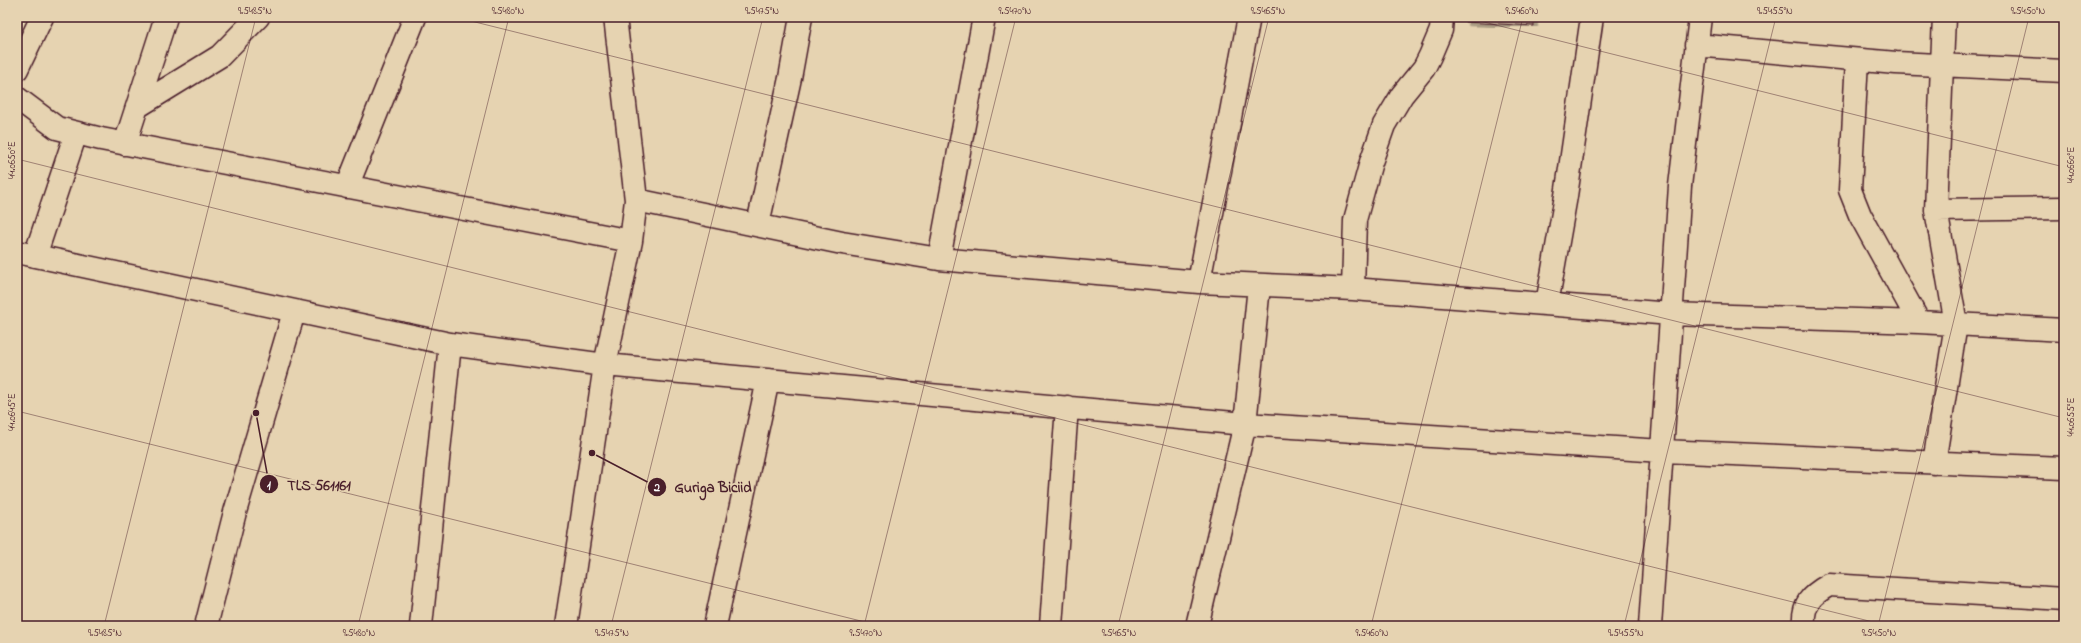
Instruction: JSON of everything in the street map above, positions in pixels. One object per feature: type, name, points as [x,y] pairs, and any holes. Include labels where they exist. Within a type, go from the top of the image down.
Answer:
[{"type":"street","points":[[17,69],[42,17]]},
{"type":"street","points":[[125,144],[166,17]]},
{"type":"street","points":[[137,107],[220,56],[258,17]]},
{"type":"street","points":[[347,187],[415,17]]},
{"type":"street","points":[[566,626],[606,365],[631,241],[636,200],[615,17]]},
{"type":"street","points":[[758,224],[790,78],[801,17]]},
{"type":"street","points":[[939,259],[984,17]]},
{"type":"street","points":[[1199,282],[1249,17]]},
{"type":"street","points":[[1353,289],[1355,220],[1371,162],[1384,125],[1402,95],[1424,68],[1430,56],[1441,30],[1442,17]]},
{"type":"street","points":[[1547,304],[1566,196],[1592,17]]},
{"type":"street","points":[[1650,626],[1680,186],[1700,17]]},
{"type":"street","points":[[1934,462],[1956,324],[1936,210],[1944,17]]},
{"type":"street","points":[[1696,45],[1857,60],[2064,72]]},
{"type":"street","points":[[1857,60],[1850,190],[1860,215],[1919,322]]},
{"type":"street","points":[[17,98],[56,128],[76,133],[125,144],[631,241]]},
{"type":"street","points":[[76,133],[26,254],[450,344],[606,365],[1245,424],[1662,451],[2064,468]]},
{"type":"street","points":[[636,200],[758,224],[842,243],[939,259],[1199,282],[1259,286],[1353,289],[1671,314],[1919,322],[2064,330]]},
{"type":"street","points":[[1936,210],[2064,208]]},
{"type":"street","points":[[1197,626],[1245,424],[1259,286]]},
{"type":"street","points":[[206,626],[235,512],[294,312]]},
{"type":"street","points":[[421,626],[450,344]]},
{"type":"street","points":[[715,626],[768,380]]},
{"type":"street","points":[[1051,626],[1067,408]]},
{"type":"street","points":[[1804,626],[1803,614],[1813,594],[1829,585],[2064,599]]},
{"type":"building","points":[[1465,17],[1534,17],[1534,26],[1465,22]]},
{"type":"place","name":"TLS 561161","points":[[256,413]]},
{"type":"place","name":"Guriga Biciid","points":[[592,453]]}]
